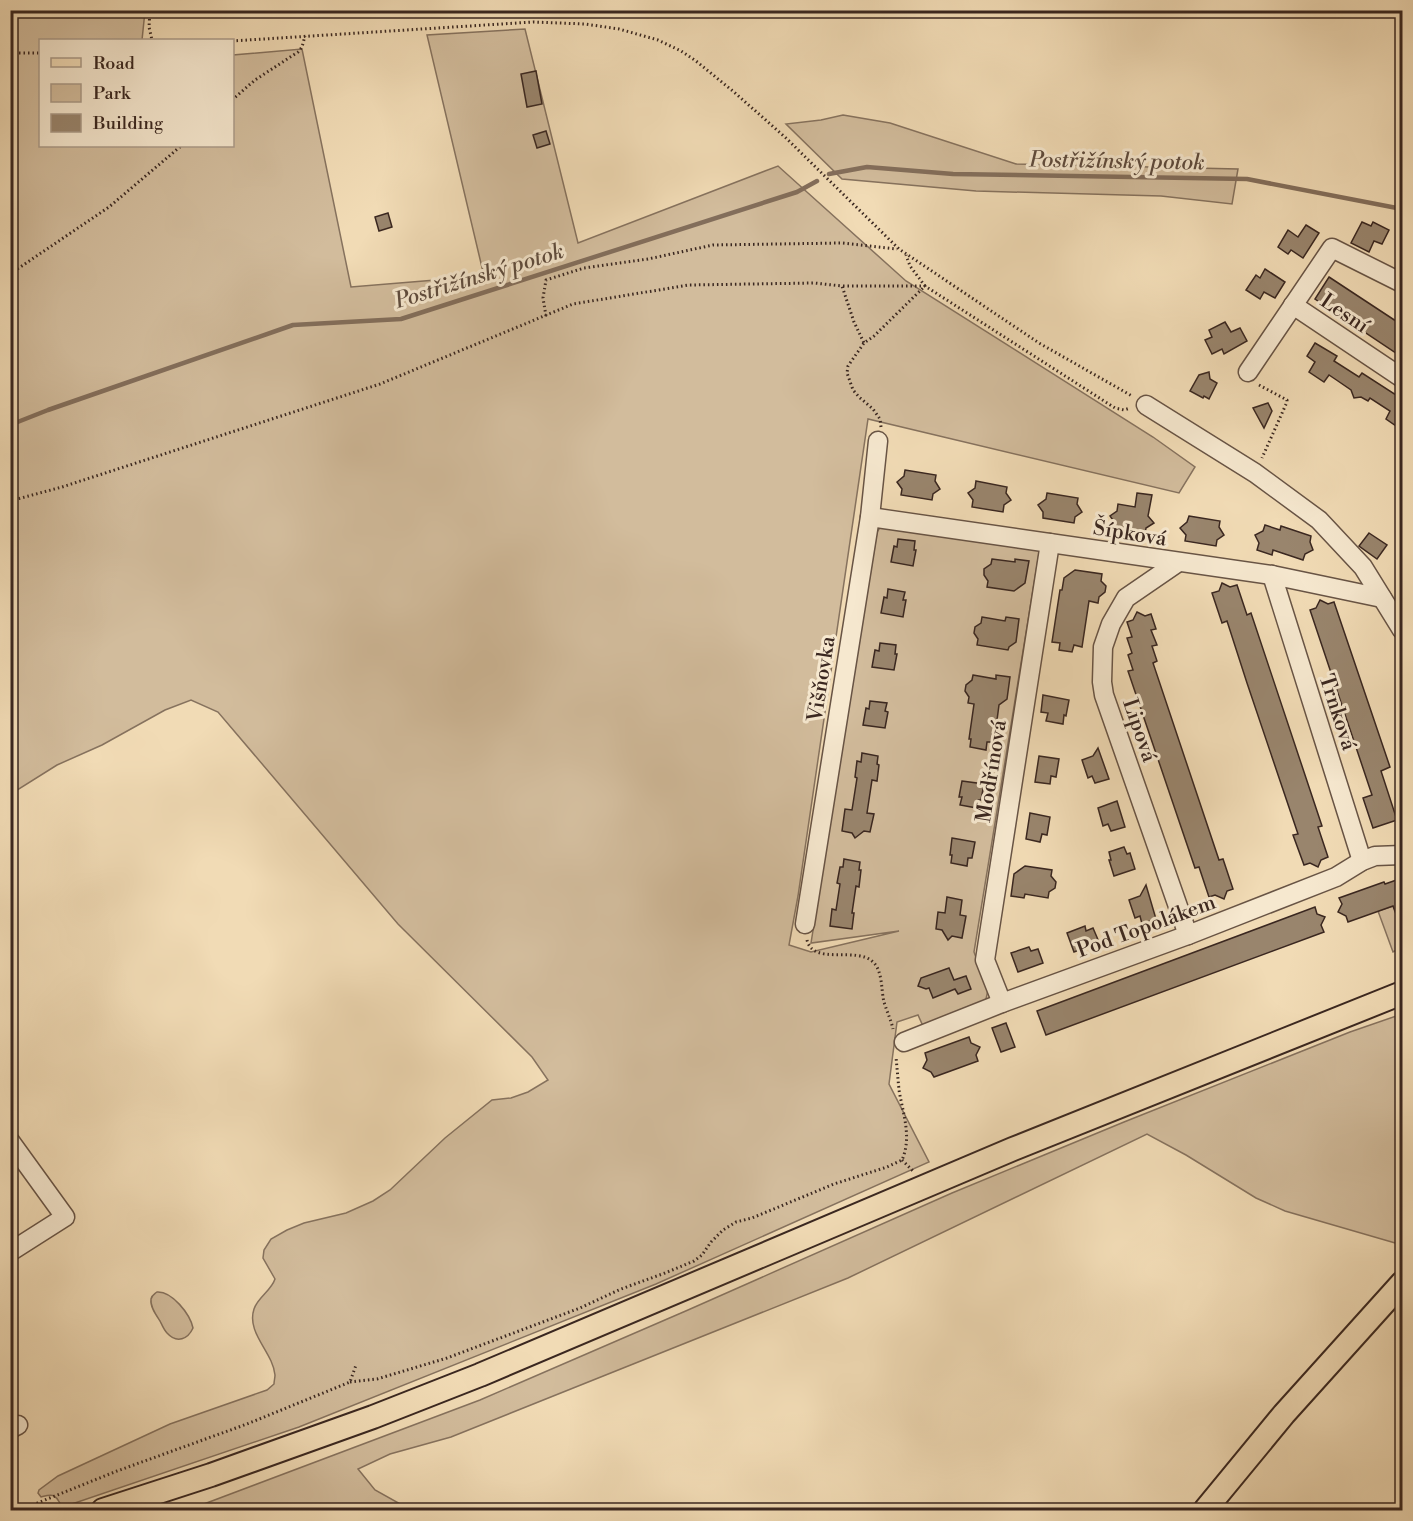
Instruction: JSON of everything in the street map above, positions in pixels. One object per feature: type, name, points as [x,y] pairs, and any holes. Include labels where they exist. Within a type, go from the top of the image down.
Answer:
[{"type":"main road","points":[[103,1510],[212,1475],[362,1421],[469,1379],[1013,1149],[1402,993]]},
{"type":"main road","points":[[1205,1510],[1284,1414],[1402,1283]]},
{"type":"street","points":[[1248,372],[1332,248],[1402,283]]},
{"type":"street","name":"Lesní","points":[[1293,305],[1402,378]]},
{"type":"street","points":[[1146,405],[1255,473],[1292,499],[1328,529],[1363,567],[1402,630]]},
{"type":"street","name":"Višňovka","points":[[805,924],[870,517],[878,441]]},
{"type":"street","name":"Šípková","points":[[870,517],[1272,575],[1382,598]]},
{"type":"street","name":"Modřínová","points":[[1002,1003],[985,960],[1050,543]]},
{"type":"street","name":"Lipová","points":[[1177,562],[1126,598],[1111,624],[1103,647],[1102,682],[1104,695],[1188,935]]},
{"type":"street","name":"Trnková","points":[[1272,575],[1362,861]]},
{"type":"street","name":"Pod Topolákem","points":[[898,1045],[1002,1003],[1188,935],[1336,877],[1375,856],[1402,855]]},
{"type":"street","points":[[10,1141],[65,1217],[10,1252]]},
{"type":"path","points":[[150,10],[148,27],[152,39]]},
{"type":"path","points":[[234,41],[533,22],[585,24],[619,29],[658,40],[681,51],[734,92],[786,138],[898,249],[1039,343],[1146,405]]},
{"type":"path","points":[[234,98],[255,80],[298,52],[306,35]]},
{"type":"path","points":[[10,53],[39,53]]},
{"type":"path","points":[[10,274],[109,207],[180,147]]},
{"type":"path","points":[[546,316],[543,298],[546,280],[584,268],[648,259],[713,246],[842,243],[898,249]]},
{"type":"path","points":[[905,253],[910,266],[925,286],[1115,408],[1124,410],[1146,405]]},
{"type":"path","points":[[10,501],[74,483],[380,384],[573,304],[689,285],[814,283],[842,286],[925,286]]},
{"type":"path","points":[[842,286],[864,344]]},
{"type":"path","points":[[878,441],[880,419],[853,390],[847,373],[848,366],[864,344],[925,286]]},
{"type":"path","points":[[1248,372],[1261,387],[1287,400],[1255,473]]},
{"type":"path","points":[[20,1510],[117,1471],[247,1424],[350,1382],[377,1379],[447,1358],[580,1308],[621,1289],[694,1261],[702,1256],[723,1230],[736,1222],[752,1218],[834,1184],[902,1160],[905,1153],[907,1128],[899,1091],[898,1045],[884,1003],[876,966],[872,960],[866,958],[817,953],[807,943],[805,924]]},
{"type":"path","points":[[350,1382],[356,1365]]},
{"type":"green space","points":[[11,11],[145,11],[142,39],[39,39],[39,147],[234,147],[234,55],[302,49],[351,287],[484,276],[427,35],[525,29],[578,243],[778,166],[906,281],[1153,437],[1195,467],[1179,493],[868,419],[789,945],[811,952],[899,931],[811,943],[877,532],[881,526],[1040,547],[974,952],[988,990],[986,999],[980,1005],[923,1026],[918,1015],[897,1022],[889,1084],[929,1162],[656,1284],[299,1427],[69,1505],[61,1504],[53,1495],[41,1497],[39,1490],[58,1476],[170,1424],[267,1390],[274,1384],[273,1367],[257,1334],[253,1318],[258,1301],[275,1279],[263,1258],[264,1250],[271,1239],[304,1223],[346,1213],[373,1201],[390,1190],[445,1138],[492,1100],[511,1098],[528,1092],[548,1080],[532,1057],[398,924],[218,712],[191,700],[165,710],[102,745],[57,765],[11,794]]},
{"type":"green space","points":[[843,115],[890,123],[1016,164],[1238,169],[1232,204],[1161,196],[976,191],[842,179],[786,124]]},
{"type":"green space","points":[[1402,905],[1402,947],[1393,952],[1378,911]]},
{"type":"green space","points":[[1402,1014],[1402,1245],[1285,1211],[1256,1198],[1147,1134],[848,1278],[451,1437],[390,1454],[358,1469],[375,1490],[411,1510],[188,1510],[480,1400],[952,1193],[1350,1032]]},
{"type":"green space","points":[[157,1292],[169,1295],[180,1304],[188,1316],[193,1328],[182,1339],[167,1333],[154,1311],[151,1299]]},
{"type":"building","points":[[536,71],[542,104],[527,107],[521,74]]},
{"type":"building","points":[[546,131],[550,144],[537,148],[533,135]]},
{"type":"building","points":[[388,213],[392,227],[379,231],[375,217]]},
{"type":"building","points":[[1362,222],[1371,226],[1373,222],[1389,230],[1382,244],[1374,241],[1369,252],[1351,243]]},
{"type":"building","points":[[1306,225],[1319,233],[1303,258],[1291,250],[1288,254],[1278,247],[1288,230],[1298,237]]},
{"type":"building","points":[[1265,269],[1285,282],[1275,298],[1264,292],[1260,299],[1246,290],[1256,275],[1260,278]]},
{"type":"building","points":[[1329,277],[1402,325],[1402,357],[1315,299]]},
{"type":"building","points":[[1225,322],[1231,332],[1240,328],[1247,341],[1224,354],[1222,349],[1212,354],[1205,340],[1212,337],[1209,330]]},
{"type":"building","points":[[1315,343],[1337,356],[1334,361],[1359,377],[1362,373],[1399,397],[1402,392],[1402,430],[1386,419],[1390,411],[1370,398],[1368,401],[1361,397],[1354,398],[1351,390],[1329,375],[1324,382],[1309,372],[1315,362],[1307,356]]},
{"type":"building","points":[[1209,372],[1210,379],[1217,383],[1209,399],[1190,391],[1199,375]]},
{"type":"building","points":[[1268,403],[1272,411],[1264,428],[1253,408]]},
{"type":"building","points":[[905,470],[936,475],[935,481],[940,489],[933,494],[932,500],[901,495],[902,489],[897,482],[904,476]]},
{"type":"building","points":[[976,481],[1007,487],[1006,493],[1011,500],[1004,505],[1003,512],[972,507],[973,500],[968,493],[975,488]]},
{"type":"building","points":[[1047,493],[1078,498],[1077,504],[1082,512],[1075,517],[1074,523],[1043,518],[1043,512],[1038,505],[1046,499]]},
{"type":"building","points":[[1137,493],[1152,495],[1148,516],[1154,523],[1146,528],[1145,534],[1114,530],[1115,523],[1110,516],[1117,511],[1118,504],[1135,507]]},
{"type":"building","points":[[1189,516],[1220,521],[1219,527],[1224,535],[1217,540],[1216,546],[1185,541],[1186,535],[1180,528],[1187,522]]},
{"type":"building","points":[[1265,525],[1280,530],[1281,526],[1311,536],[1310,542],[1313,550],[1305,554],[1303,560],[1273,550],[1272,555],[1257,550],[1259,543],[1255,535],[1263,531]]},
{"type":"building","points":[[1369,533],[1387,545],[1377,559],[1359,546]]},
{"type":"building","points":[[898,539],[915,541],[913,566],[891,562]]},
{"type":"building","points":[[992,559],[1029,561],[1025,583],[1014,591],[987,587],[988,581],[984,575],[984,569],[991,564]]},
{"type":"building","points":[[1075,570],[1102,574],[1101,581],[1106,586],[1098,603],[1089,601],[1082,647],[1074,645],[1072,652],[1059,650],[1060,643],[1052,642],[1060,590],[1062,590],[1064,578]]},
{"type":"building","points":[[1222,583],[1230,587],[1237,585],[1247,615],[1251,613],[1322,826],[1318,827],[1328,857],[1321,860],[1318,867],[1310,863],[1304,865],[1293,835],[1298,834],[1227,621],[1222,623],[1212,593],[1219,591]]},
{"type":"building","points":[[888,589],[905,592],[903,617],[881,613]]},
{"type":"building","points":[[1320,600],[1328,604],[1334,602],[1390,767],[1381,771],[1397,820],[1373,828],[1363,798],[1372,795],[1310,610],[1316,608]]},
{"type":"building","points":[[1137,612],[1145,616],[1151,614],[1156,629],[1151,630],[1157,645],[1152,646],[1157,661],[1153,663],[1219,860],[1223,859],[1233,889],[1227,891],[1224,899],[1215,895],[1209,897],[1199,867],[1195,868],[1128,671],[1133,670],[1128,655],[1132,653],[1127,638],[1132,637],[1127,622],[1133,620]]},
{"type":"building","points":[[982,617],[1005,621],[1006,617],[1019,619],[1016,642],[1008,650],[977,645],[975,627],[981,623]]},
{"type":"building","points":[[880,643],[896,645],[894,670],[872,667],[875,650],[879,651]]},
{"type":"building","points":[[973,675],[996,679],[996,675],[1010,677],[1007,699],[999,705],[995,735],[992,734],[991,742],[987,742],[986,750],[970,747],[974,704],[968,703],[969,697],[965,691]]},
{"type":"building","points":[[1043,695],[1069,700],[1063,724],[1046,721],[1048,713],[1041,712]]},
{"type":"building","points":[[870,701],[887,703],[885,728],[863,725],[866,708],[869,709]]},
{"type":"building","points":[[1098,748],[1109,779],[1095,783],[1092,776],[1088,778],[1082,760],[1093,756]]},
{"type":"building","points":[[862,753],[878,756],[877,764],[879,765],[877,781],[872,780],[867,813],[874,814],[870,832],[864,831],[855,838],[852,833],[842,831],[845,809],[852,810],[857,761],[861,762]]},
{"type":"building","points":[[1039,756],[1059,759],[1056,777],[1051,776],[1050,784],[1035,782]]},
{"type":"building","points":[[962,781],[984,784],[977,808],[960,805]]},
{"type":"building","points":[[1117,801],[1125,827],[1111,831],[1108,824],[1103,826],[1098,808]]},
{"type":"building","points":[[1030,813],[1050,817],[1047,835],[1042,834],[1040,842],[1026,839]]},
{"type":"building","points":[[952,838],[975,842],[972,858],[968,858],[967,866],[951,863]]},
{"type":"building","points":[[1124,847],[1127,854],[1130,853],[1135,869],[1114,876],[1109,852]]},
{"type":"building","points":[[844,859],[860,862],[859,870],[861,870],[859,887],[856,886],[852,929],[830,926],[832,909],[836,910],[840,884],[837,883]]},
{"type":"building","points":[[1025,866],[1052,870],[1051,876],[1056,882],[1048,898],[1025,894],[1024,898],[1011,896],[1014,874]]},
{"type":"building","points":[[1402,878],[1402,928],[1393,906],[1348,922],[1346,916],[1338,912],[1342,904],[1339,898]]},
{"type":"building","points":[[1146,885],[1156,919],[1142,924],[1140,916],[1135,918],[1129,900],[1140,896]]},
{"type":"building","points":[[947,897],[962,900],[960,915],[966,916],[962,938],[952,936],[948,940],[942,930],[936,929],[938,912],[945,913]]},
{"type":"building","points":[[1315,907],[1317,914],[1325,917],[1321,925],[1324,932],[1046,1035],[1037,1011]]},
{"type":"building","points":[[1085,926],[1086,931],[1093,928],[1099,942],[1074,952],[1067,933]]},
{"type":"building","points":[[1029,947],[1031,951],[1038,949],[1043,963],[1018,972],[1011,953]]},
{"type":"building","points":[[949,968],[954,980],[966,976],[971,989],[958,994],[955,989],[933,998],[929,988],[918,986],[921,978]]},
{"type":"building","points":[[1006,1023],[1015,1047],[1001,1052],[992,1028]]},
{"type":"building","points":[[969,1037],[971,1043],[980,1047],[976,1055],[978,1061],[934,1077],[931,1072],[923,1068],[927,1060],[925,1053]]},
{"type":"waterway","name":"Postřižínský potok","points":[[829,174],[867,167],[953,174],[1247,179],[1402,209]]},
{"type":"waterway","name":"Postřižínský potok","points":[[10,425],[293,325],[401,319],[797,192],[817,181]]}]
